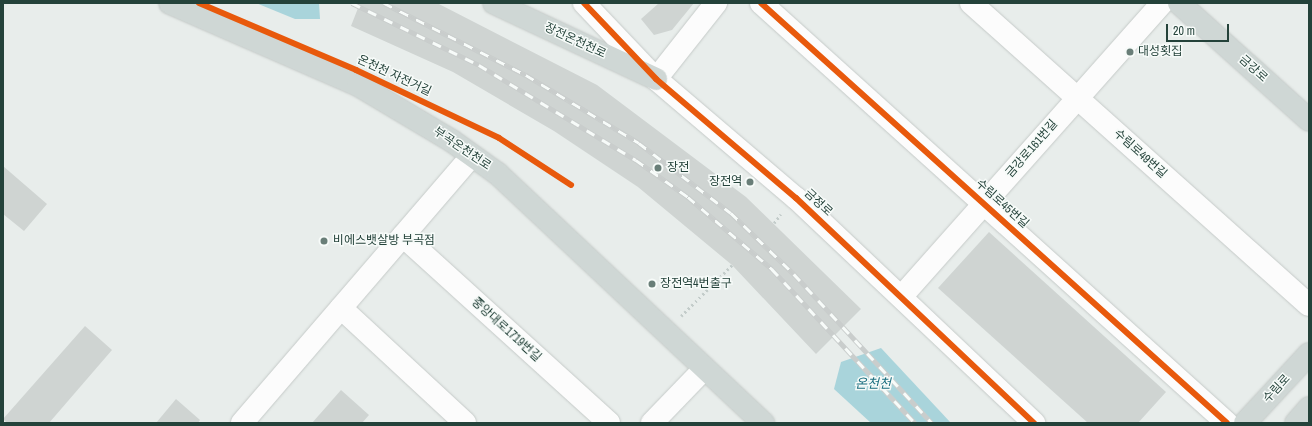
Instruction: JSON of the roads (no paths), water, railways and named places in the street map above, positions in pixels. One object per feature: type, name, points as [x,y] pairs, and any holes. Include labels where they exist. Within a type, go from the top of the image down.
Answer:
[{"type":"main road","name":"부곡온천천로","points":[[170,3],[358,85],[472,156],[498,174],[763,423]]},
{"type":"main road","name":"장전온천천로","points":[[494,3],[656,79]]},
{"type":"main road","name":"금강로","points":[[1179,3],[1309,120]]},
{"type":"main road","name":"수림로","points":[[1244,423],[1309,354]]},
{"type":"main road","points":[[1296,423],[1309,408]]},
{"type":"street","name":"금정로","points":[[584,3],[656,79],[796,198],[902,296],[1034,423]]},
{"type":"street","points":[[656,79],[716,3]]},
{"type":"street","name":"수림로45번길","points":[[761,3],[1227,423]]},
{"type":"street","name":"수림로49번길","points":[[971,3],[1309,306]]},
{"type":"street","name":"금강로161번길","points":[[902,296],[985,204],[1076,97],[1162,3]]},
{"type":"street","points":[[242,423],[472,156]]},
{"type":"street","name":"중앙대로1719번길","points":[[403,236],[609,423]]},
{"type":"street","points":[[341,308],[464,423]]},
{"type":"street","points":[[652,423],[704,369]]},
{"type":"water","points":[[256,3],[319,3],[320,19],[295,19]]},
{"type":"water","name":"온천천","points":[[881,348],[951,423],[871,423],[834,389],[841,362]]},
{"type":"railway","points":[[352,3],[479,65],[636,160],[688,197],[772,269],[915,423]]},
{"type":"railway","points":[[384,3],[526,75],[639,143],[731,213],[794,274],[932,423]]},
{"type":"place","name":"대성횟집","points":[[1130,52]]},
{"type":"place","name":"장전","points":[[658,168]]},
{"type":"place","name":"장전역","points":[[750,182]]},
{"type":"place","name":"비에스뱃살방 부곡점","points":[[324,241]]},
{"type":"place","name":"장전역4번출구","points":[[652,284]]}]
